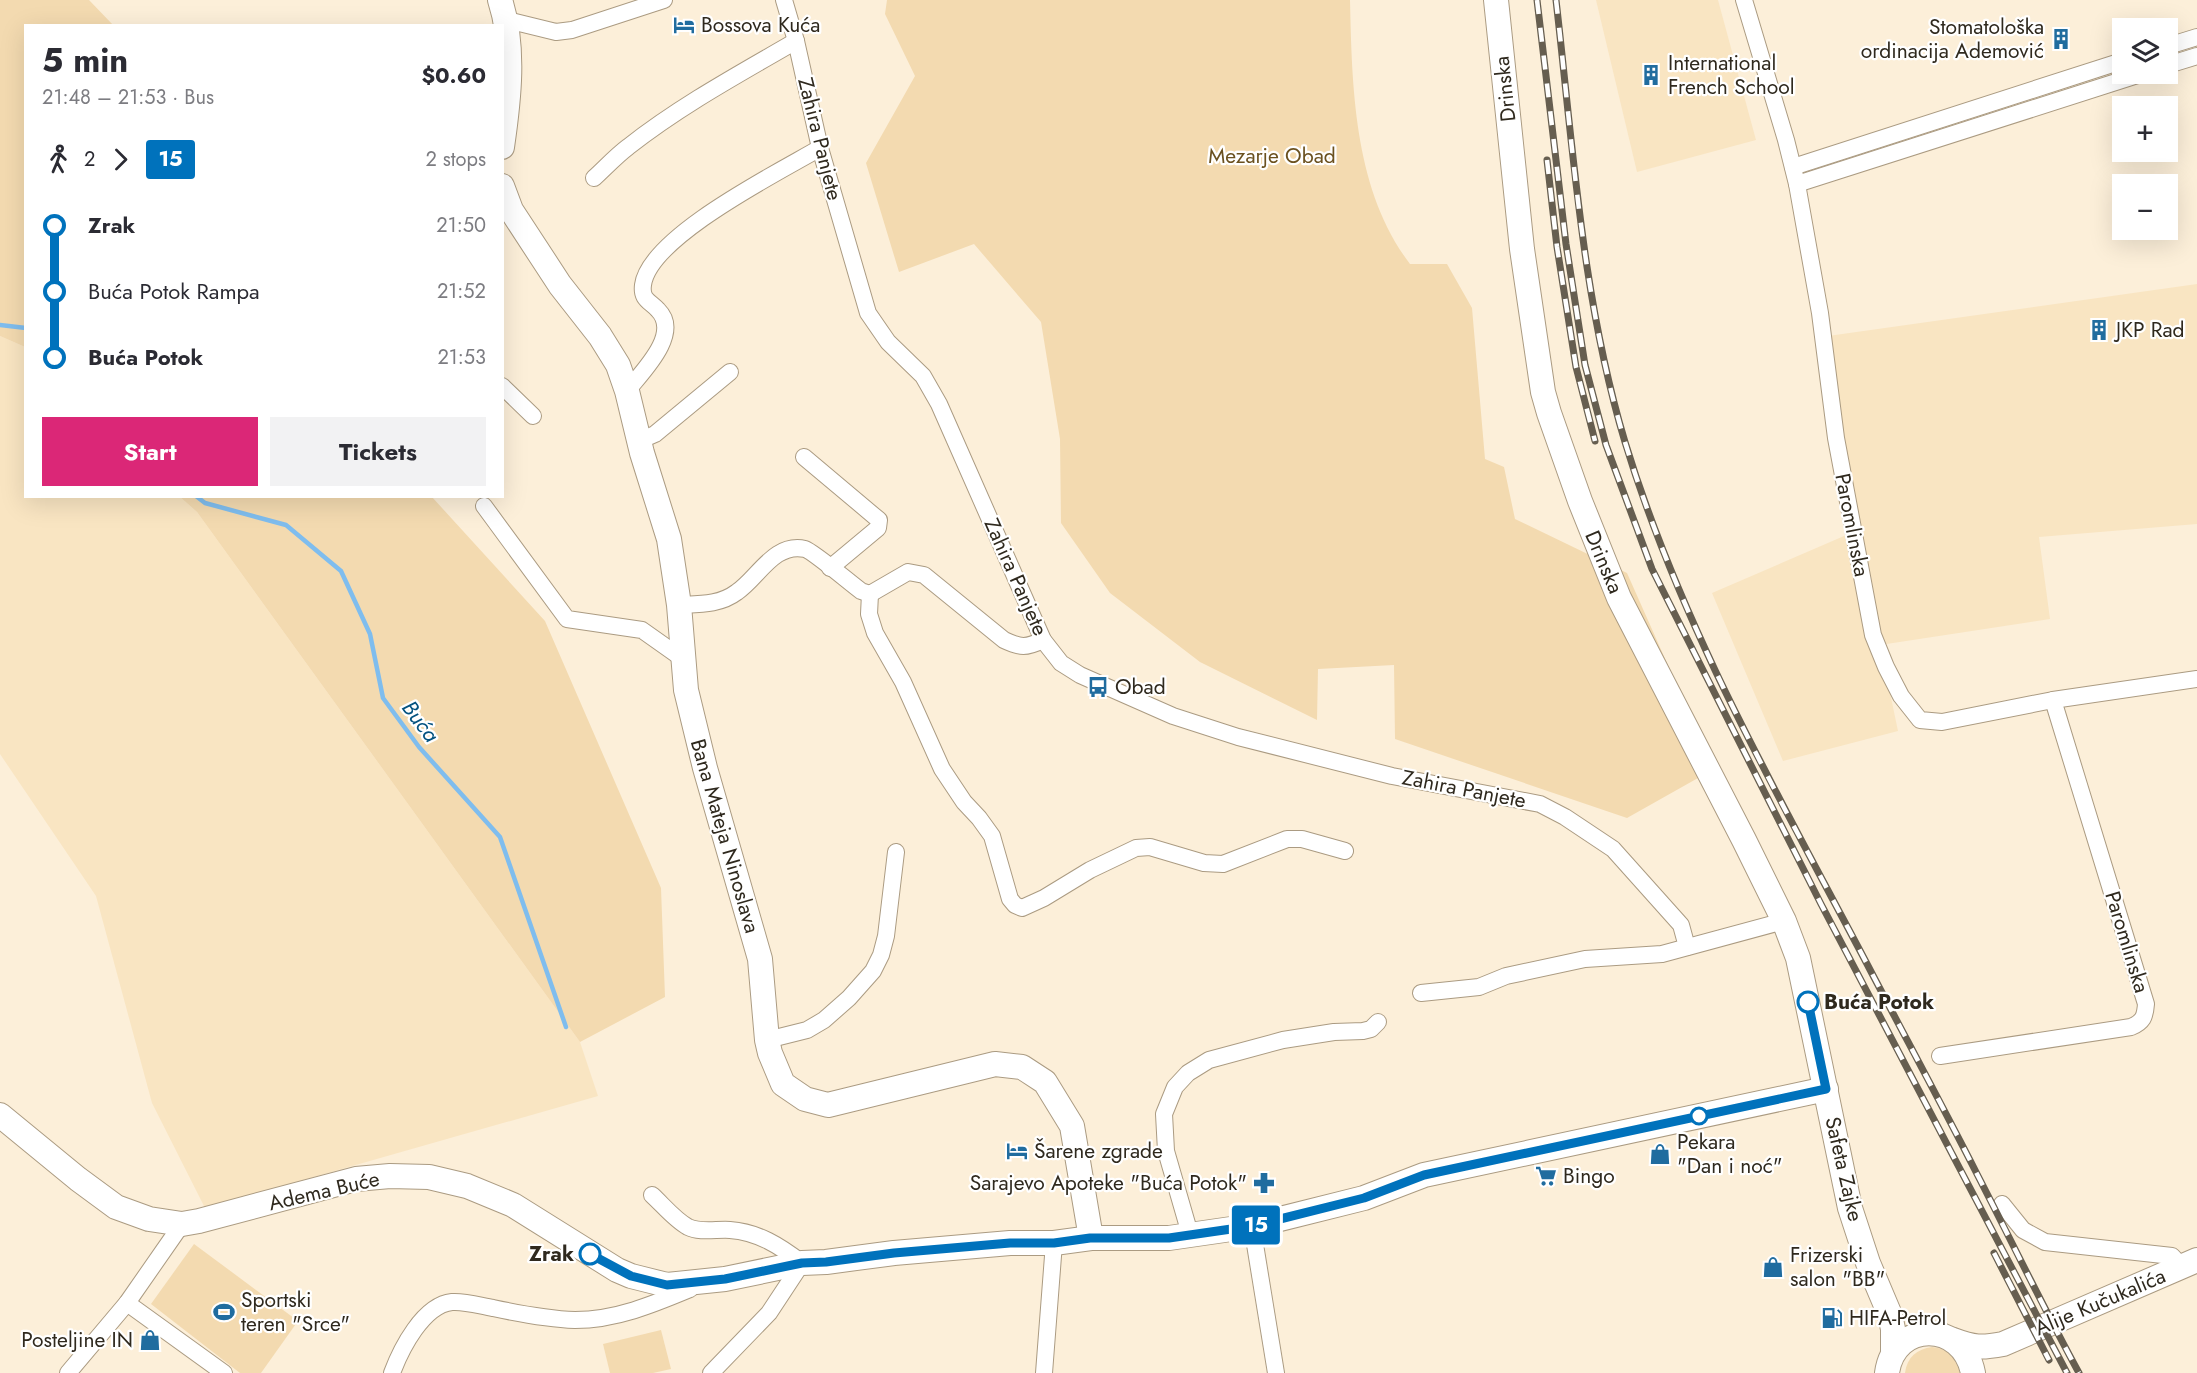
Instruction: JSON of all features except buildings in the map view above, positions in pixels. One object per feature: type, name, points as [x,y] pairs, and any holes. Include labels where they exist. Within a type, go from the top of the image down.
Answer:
[{"type":"street","points":[[504,133],[507,112],[505,21],[556,32],[572,30],[664,0]]},
{"type":"street","name":"Zahira Panjete","points":[[784,0],[820,147],[868,313],[888,342],[923,376],[939,404],[1043,640],[1061,663],[1080,675],[1173,716],[1216,730],[1392,776],[1540,804],[1613,849],[1681,925],[1687,947]]},
{"type":"street","name":"Drinska","points":[[1496,0],[1522,249],[1543,392],[1549,413],[1580,501],[1619,598],[1784,921],[1798,958],[1826,1089]]},
{"type":"street","name":"Paromlinska","points":[[1744,0],[1797,184],[1820,313],[1836,438],[1873,635],[1901,696],[1920,720],[1942,722],[2053,700],[2197,679]]},
{"type":"street","points":[[2178,43],[2197,37]]},
{"type":"street","points":[[594,178],[626,148],[686,106],[796,42]]},
{"type":"street","points":[[2178,62],[2197,56]]},
{"type":"street","points":[[1793,167],[2112,64]]},
{"type":"street","points":[[1797,184],[2112,83]]},
{"type":"street","points":[[627,392],[662,345],[666,332],[664,316],[645,299],[642,292],[646,271],[652,263],[679,236],[714,210],[820,147]]},
{"type":"street","name":"Bana Mateja Ninoslava","points":[[504,197],[507,213],[600,336],[618,365],[627,392],[639,441],[669,539],[679,605],[686,690],[705,768],[760,959],[767,1040],[783,1084],[806,1099],[828,1105],[995,1064],[1022,1067],[1045,1082],[1072,1126],[1090,1238]]},
{"type":"street","points":[[639,441],[655,434],[730,372]]},
{"type":"street","points":[[504,388],[533,416]]},
{"type":"street","points":[[804,457],[879,520],[880,524],[830,568]]},
{"type":"street","points":[[484,506],[567,619],[642,630],[683,659]]},
{"type":"street","points":[[679,605],[709,604],[736,593],[776,554],[791,548],[806,549],[861,591],[870,594],[908,572],[924,575],[1004,640],[1019,647],[1043,640]]},
{"type":"street","points":[[870,594],[869,614],[875,633],[903,682],[942,769],[964,802],[992,836],[1010,899],[1015,905],[1022,908],[1044,898],[1090,870],[1136,848],[1150,847],[1214,864],[1236,860],[1287,839],[1302,838],[1346,851]]},
{"type":"street","name":"Paromlinska","points":[[1940,1056],[2131,1027],[2139,1024],[2145,1016],[2146,1004],[2053,700]]},
{"type":"street","points":[[767,1040],[807,1030],[824,1020],[849,998],[873,971],[881,955],[886,936],[896,852]]},
{"type":"street","points":[[1421,993],[1479,987],[1506,976],[1585,959],[1662,954],[1784,921]]},
{"type":"street","points":[[1190,1234],[1166,1150],[1164,1114],[1175,1087],[1188,1073],[1209,1060],[1283,1040],[1334,1032],[1363,1031],[1371,1029],[1378,1022]]},
{"type":"street","name":"Adema Buće","points":[[0,1115],[116,1207],[149,1219],[183,1224],[356,1179],[390,1176],[429,1177],[467,1186],[513,1205],[594,1257],[631,1276],[667,1285],[711,1281],[802,1263],[1010,1243],[1054,1243],[1090,1238],[1169,1238],[1252,1226],[1364,1198],[1424,1175],[1826,1089]]},
{"type":"street","name":"Safeta Zajke","points":[[1826,1089],[1850,1208],[1868,1263],[1890,1315],[1893,1329],[1890,1363]]},
{"type":"street","points":[[652,1195],[686,1226],[696,1229],[732,1230],[754,1234],[780,1246],[802,1263],[769,1313],[711,1373]]},
{"type":"street","points":[[2002,1204],[2024,1230],[2045,1242],[2172,1256],[2190,1264]]},
{"type":"street","points":[[68,1373],[127,1304],[183,1224]]},
{"type":"street","points":[[1252,1226],[1276,1373]]},
{"type":"street","points":[[1044,1373],[1054,1243]]},
{"type":"street","name":"Alije Kučukalića","points":[[1927,1333],[1941,1334],[1970,1346],[1983,1348],[2003,1344],[2190,1264]]},
{"type":"street","points":[[392,1373],[413,1330],[432,1311],[451,1302],[548,1318],[596,1318],[647,1307],[711,1281]]},
{"type":"street","points":[[127,1304],[224,1373]]},
{"type":"street","points":[[1890,1315],[1902,1323],[1927,1333]]},
{"type":"street","points":[[1890,1363],[1902,1343],[1914,1336],[1927,1333]]},
{"type":"street","points":[[1953,1340],[1963,1348],[1970,1359],[1973,1373]]},
{"type":"street","name":"Alije Kučukalića","points":[[1980,1373],[1988,1359],[2003,1344]]},
{"type":"shaded area","points":[[1596,0],[1718,0],[1756,140],[1637,172]]},
{"type":"shaded area","points":[[2197,284],[2197,524],[2039,537],[2050,619],[1880,645],[1898,731],[1783,761],[1712,593],[1851,533],[1828,336]]},
{"type":"shaded area","points":[[0,336],[24,347],[24,498],[181,498],[197,512],[580,1042],[598,1096],[205,1208],[152,1103],[96,896],[0,754]]},
{"type":"green space","points":[[0,0],[89,0],[112,24],[24,24],[24,347],[0,336]]},
{"type":"green space","name":"Mezarje Obad","points":[[887,0],[1350,0],[1355,103],[1367,171],[1377,204],[1391,235],[1410,264],[1447,264],[1472,308],[1485,459],[1504,467],[1515,519],[1627,573],[1714,769],[1627,818],[1395,739],[1394,665],[1318,669],[1317,720],[1200,662],[1110,593],[1061,523],[1060,439],[1041,322],[974,244],[899,272],[866,163],[915,76],[885,14]]},
{"type":"green space","points":[[181,498],[433,498],[545,621],[661,888],[665,997],[580,1042],[197,512]]},
{"type":"green space","name":"Sportski teren \"Srce\"","points":[[194,1244],[298,1321],[261,1373],[240,1373],[151,1304]]},
{"type":"green space","points":[[661,1330],[671,1369],[653,1373],[610,1373],[603,1344]]},
{"type":"green space","points":[[1932,1347],[1947,1352],[1956,1362],[1960,1373],[1905,1373],[1910,1358]]},
{"type":"waterway","name":"Buća","points":[[0,325],[24,328]]},
{"type":"waterway","name":"Buća","points":[[199,498],[205,503],[286,525],[341,571],[370,634],[383,698],[419,747],[500,837],[566,1027]]},
{"type":"railway","points":[[1537,0],[1566,244],[1585,365],[1606,445],[1652,569],[1821,904],[2067,1373]]},
{"type":"railway","points":[[1556,0],[1574,167],[1598,333],[1625,442],[1648,510],[1702,643],[1733,708],[1950,1121],[2079,1373]]},
{"type":"railway","points":[[1547,160],[1557,247],[1576,367],[1595,441]]},
{"type":"railway","points":[[1994,1253],[2049,1360]]},
{"type":"bus line","name":"15","points":[[590,1254],[631,1276],[667,1285],[725,1279],[802,1263],[894,1253],[1010,1243],[1054,1243],[1090,1238],[1169,1238],[1252,1226],[1364,1198],[1424,1175],[1584,1142],[1621,1131],[1826,1089],[1808,1002]]},
{"type":"place","name":"Bossova Kuća","points":[[684,25]]},
{"type":"place","name":"Stomatološka ordinacija Ademović","points":[[2061,39]]},
{"type":"place","name":"International French School","points":[[1651,75]]},
{"type":"place","name":"JKP Rad","points":[[2099,330]]},
{"type":"place","name":"Obad","points":[[1098,687]]},
{"type":"place","name":"Buća Potok","points":[[1808,1002]]},
{"type":"place","name":"Šarene zgrade","points":[[1017,1151]]},
{"type":"place","name":"Pekara \"Dan i noć\"","points":[[1660,1154]]},
{"type":"place","name":"Bingo","points":[[1546,1176]]},
{"type":"place","name":"Sarajevo Apoteke \"Buća Potok\"","points":[[1264,1183]]},
{"type":"place","name":"Zrak","points":[[590,1254]]},
{"type":"place","name":"Frizerski salon \"BB\"","points":[[1773,1267]]},
{"type":"place","name":"Sportski teren \"Srce\"","points":[[224,1312]]},
{"type":"place","name":"HIFA-Petrol","points":[[1832,1318]]},
{"type":"place","name":"Posteljine IN","points":[[150,1340]]}]
